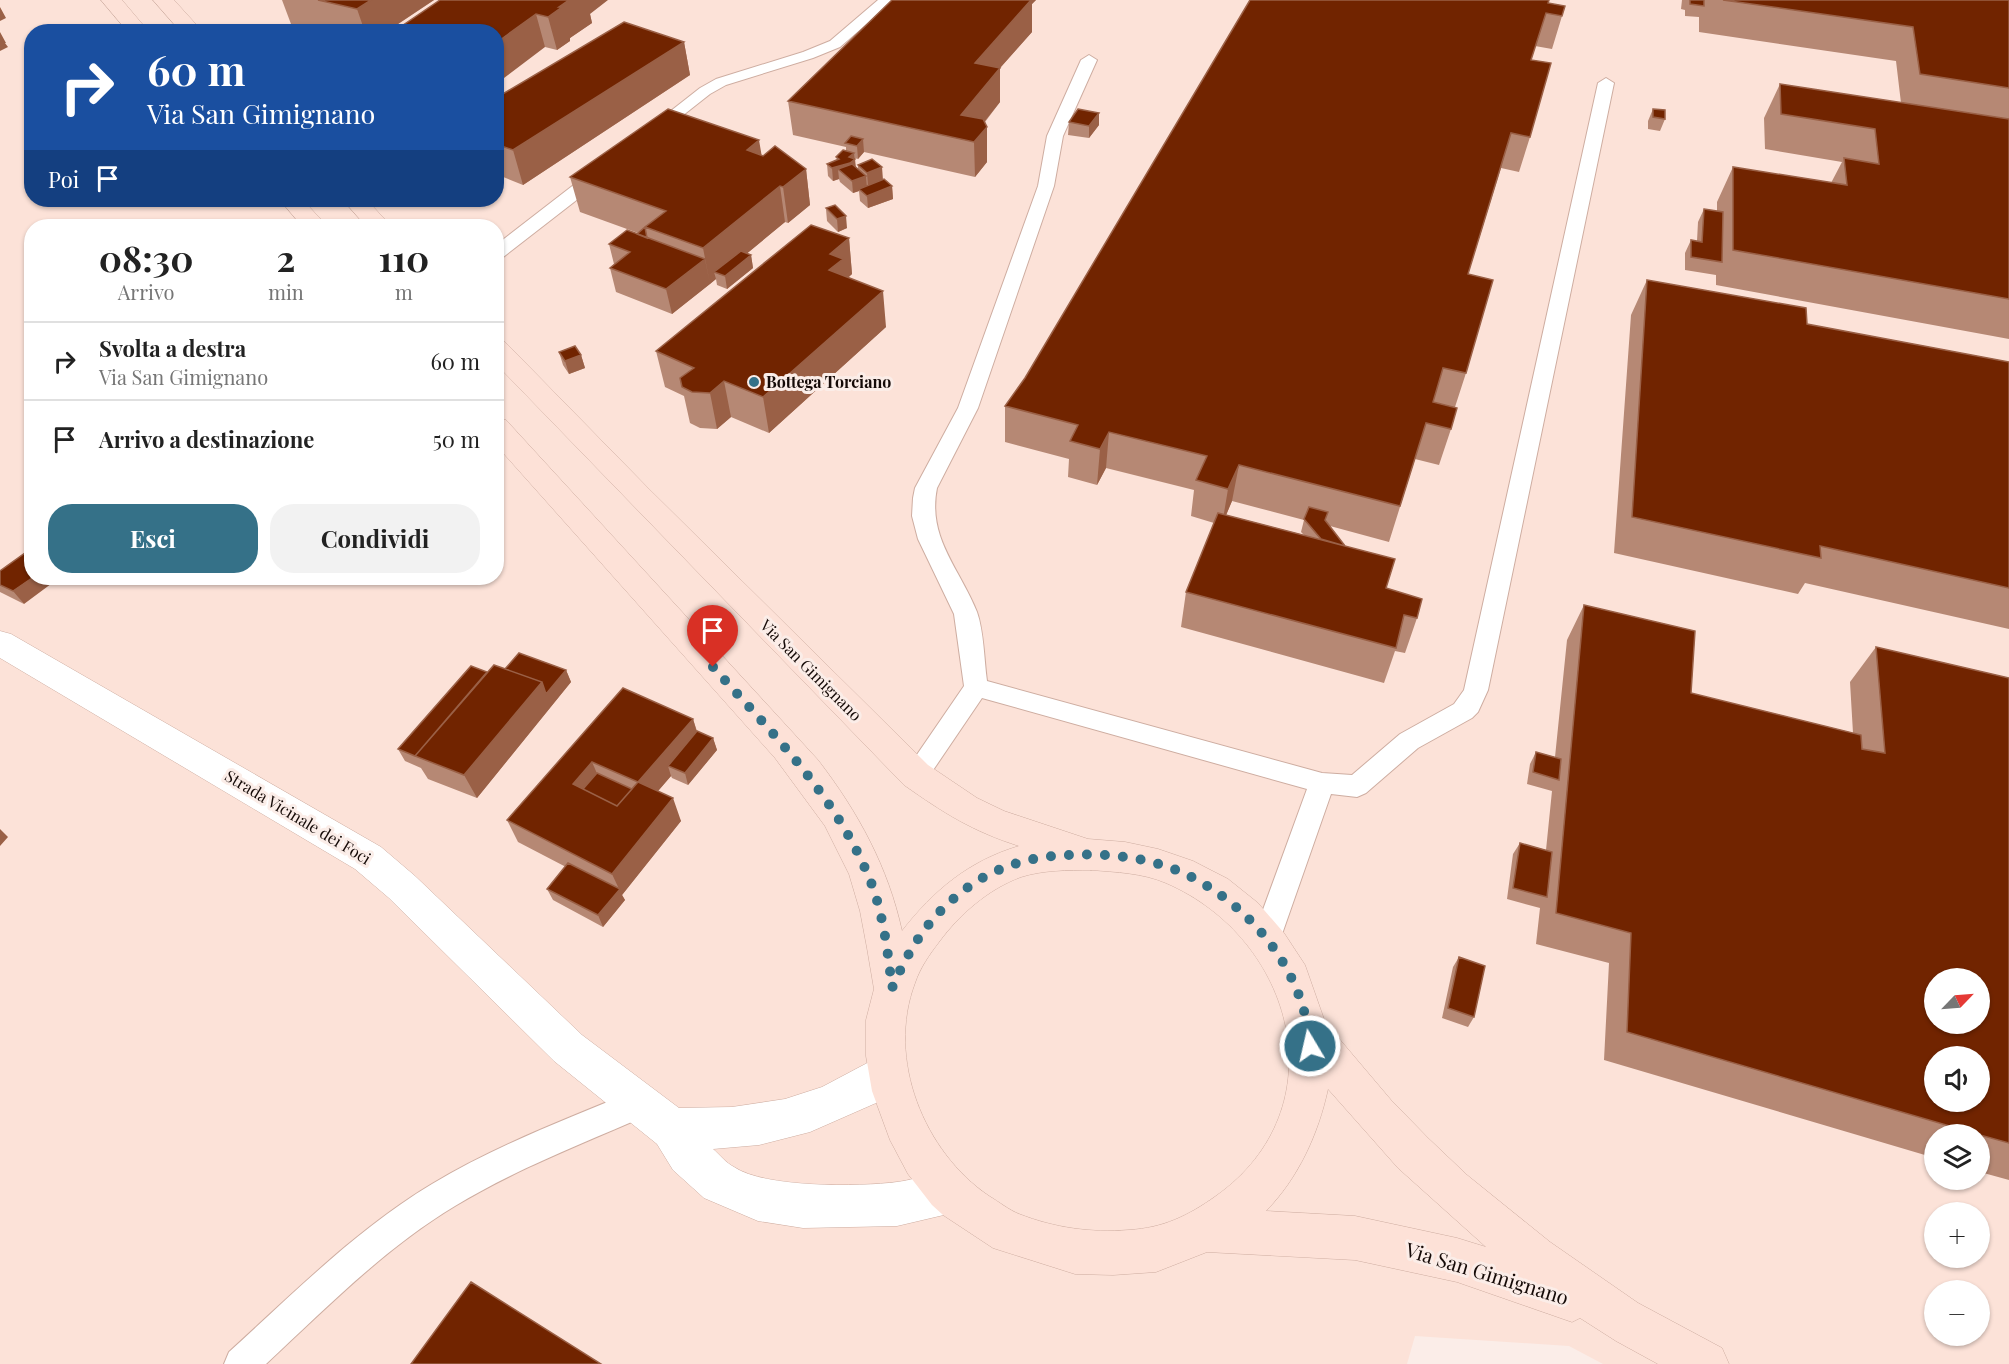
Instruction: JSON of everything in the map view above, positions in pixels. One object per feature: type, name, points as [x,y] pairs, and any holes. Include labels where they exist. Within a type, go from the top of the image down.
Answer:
[{"type":"main road","points":[[111,0],[132,24]]},
{"type":"main road","points":[[163,0],[186,24]]},
{"type":"main road","points":[[297,207],[309,219]]},
{"type":"main road","points":[[361,207],[373,219]]},
{"type":"main road","name":"Via San Gimignano","points":[[504,356],[916,775],[964,808],[994,823],[1091,854]]},
{"type":"main road","points":[[504,436],[777,738],[827,800],[851,838],[872,886],[887,946],[892,988]]},
{"type":"main road","points":[[1091,854],[1121,856],[1153,862],[1181,872],[1210,889],[1240,911],[1267,937],[1283,962],[1299,994],[1309,1032],[1311,1061],[1307,1093],[1300,1118],[1285,1154],[1265,1184],[1242,1204],[1204,1230],[1150,1251],[1078,1253],[1007,1232],[948,1192],[908,1136],[889,1087],[884,1037],[892,988],[906,955],[922,931],[968,887],[996,872],[1025,860],[1091,854]]},
{"type":"main road","name":"Via San Gimignano","points":[[1309,1032],[1365,1103],[1444,1182],[1549,1269],[1624,1320],[1706,1364]]},
{"type":"main road","name":"Via San Gimignano","points":[[1204,1230],[1355,1238],[1409,1249],[1510,1277],[1624,1320]]},
{"type":"street","name":"Strada Vicinale dei Foci","points":[[0,643],[368,858],[402,887],[473,959],[568,1048],[672,1129],[688,1155],[707,1173],[730,1189],[758,1199],[803,1206],[879,1205],[913,1201],[948,1192]]},
{"type":"street","points":[[672,1129],[724,1130],[755,1127],[784,1120],[834,1103],[888,1072]]},
{"type":"lane","points":[[642,140],[705,91],[721,82],[808,55],[835,44],[887,0]]},
{"type":"lane","points":[[916,775],[976,687],[966,614],[929,539],[923,516],[926,488],[970,401],[1048,180],[1055,136],[1089,60]]},
{"type":"lane","points":[[976,687],[1322,783],[1357,786],[1409,741],[1463,711],[1469,705],[1476,690],[1606,83]]},
{"type":"lane","points":[[504,248],[615,161]]},
{"type":"lane","points":[[1267,937],[1322,783]]},
{"type":"lane","points":[[241,1364],[338,1275],[418,1211],[456,1188],[499,1167],[639,1104]]},
{"type":"shaded area","points":[[0,0],[2009,0],[2009,1364],[1603,1364],[1569,1346],[1415,1336],[1407,1364],[0,1364]]},
{"type":"building","points":[[318,0],[371,0],[357,9]]},
{"type":"building","points":[[440,0],[569,0],[548,17],[536,14],[504,37],[504,24],[405,24]]},
{"type":"building","points":[[892,0],[1031,0],[975,63],[1000,68],[961,115],[983,119],[987,127],[974,142],[788,101]]},
{"type":"building","points":[[1250,0],[1549,0],[1548,3],[1565,6],[1562,16],[1546,13],[1531,60],[1551,63],[1530,137],[1511,133],[1468,274],[1493,280],[1466,373],[1443,368],[1433,402],[1457,408],[1451,429],[1426,423],[1400,506],[1239,465],[1228,489],[1196,480],[1207,456],[1109,432],[1100,449],[1070,441],[1078,425],[1005,406],[1025,378]]},
{"type":"building","points":[[1690,0],[1704,0],[1704,6],[1690,4]]},
{"type":"building","points":[[1723,0],[2009,0],[2009,88],[1920,74],[1913,27]]},
{"type":"building","points":[[624,22],[684,42],[513,150],[504,147],[504,93]]},
{"type":"building","points":[[1780,84],[2009,119],[2009,299],[1733,250],[1733,167],[1847,185],[1844,158],[1879,164],[1875,129],[1781,114]]},
{"type":"building","points":[[668,109],[759,140],[747,150],[763,156],[775,146],[806,169],[783,187],[780,186],[703,248],[645,227],[666,211],[570,177]]},
{"type":"building","points":[[1078,109],[1099,113],[1089,126],[1069,122]]},
{"type":"building","points":[[1653,109],[1665,110],[1665,119],[1653,117]]},
{"type":"building","points":[[851,136],[863,139],[857,146],[845,143]]},
{"type":"building","points":[[843,150],[854,153],[849,157],[855,159],[850,163],[832,168],[827,164],[839,159],[836,157]]},
{"type":"building","points":[[872,159],[882,167],[867,173],[858,165]]},
{"type":"building","points":[[852,164],[866,176],[852,181],[838,169]]},
{"type":"building","points":[[884,179],[892,186],[867,196],[859,189]]},
{"type":"building","points":[[835,205],[846,216],[837,219],[826,208]]},
{"type":"building","points":[[1704,209],[1723,212],[1722,262],[1691,257],[1691,240],[1702,242]]},
{"type":"building","points":[[811,225],[849,238],[830,254],[843,259],[829,270],[883,291],[763,397],[724,381],[710,393],[692,392],[682,387],[680,378],[694,368],[656,351]]},
{"type":"building","points":[[645,227],[647,238],[637,234]]},
{"type":"building","points":[[627,230],[705,259],[666,289],[610,268],[630,252],[609,244]]},
{"type":"building","points":[[741,251],[751,255],[725,276],[714,272]]},
{"type":"building","points":[[1647,280],[1806,308],[1807,324],[2009,362],[2009,588],[1820,546],[1821,558],[1632,517]]},
{"type":"building","points":[[575,346],[581,355],[565,361],[559,352]]},
{"type":"building","points":[[1309,507],[1328,512],[1325,520],[1345,546],[1321,539],[1304,519]]},
{"type":"building","points":[[1218,513],[1395,559],[1386,588],[1422,599],[1417,618],[1404,615],[1396,648],[1186,592]]},
{"type":"building","points":[[24,554],[24,583],[13,591],[0,585],[0,571]]},
{"type":"building","points":[[1584,605],[1695,631],[1691,693],[1861,735],[1862,749],[1885,753],[1876,647],[2009,678],[2009,1143],[1990,1138],[1990,1124],[1943,1124],[1627,1032],[1631,933],[1556,913]]},
{"type":"building","points":[[519,653],[566,670],[546,694],[542,682],[505,669]]},
{"type":"building","points":[[494,665],[542,682],[464,775],[415,756]]},
{"type":"building","points":[[471,666],[487,672],[415,756],[398,749]]},
{"type":"building","points":[[623,688],[693,719],[638,782],[673,798],[612,874],[507,820]],"holes":[[[592,762],[638,782],[617,806],[573,784]]]},
{"type":"building","points":[[697,731],[713,738],[685,773],[668,766]]},
{"type":"building","points":[[1536,752],[1561,759],[1559,780],[1533,772]]},
{"type":"building","points":[[597,773],[632,789],[617,806],[583,789]]},
{"type":"building","points":[[1520,843],[1552,852],[1547,897],[1513,888]]},
{"type":"building","points":[[568,863],[620,889],[598,915],[547,889]]},
{"type":"building","points":[[1459,957],[1485,966],[1474,1017],[1448,1008]]},
{"type":"building","points":[[471,1282],[601,1364],[411,1364]]},
{"type":"place","name":"Bottega Torciano","points":[[754,382]]},
{"type":"route","points":[[713,667],[802,767],[827,800],[851,838],[872,886],[880,915],[887,946],[892,988],[906,955],[922,931],[968,887],[1025,860],[1057,855],[1121,856],[1153,862],[1181,872],[1210,889],[1240,911],[1267,937],[1299,994],[1309,1032],[1310,1046]]}]
